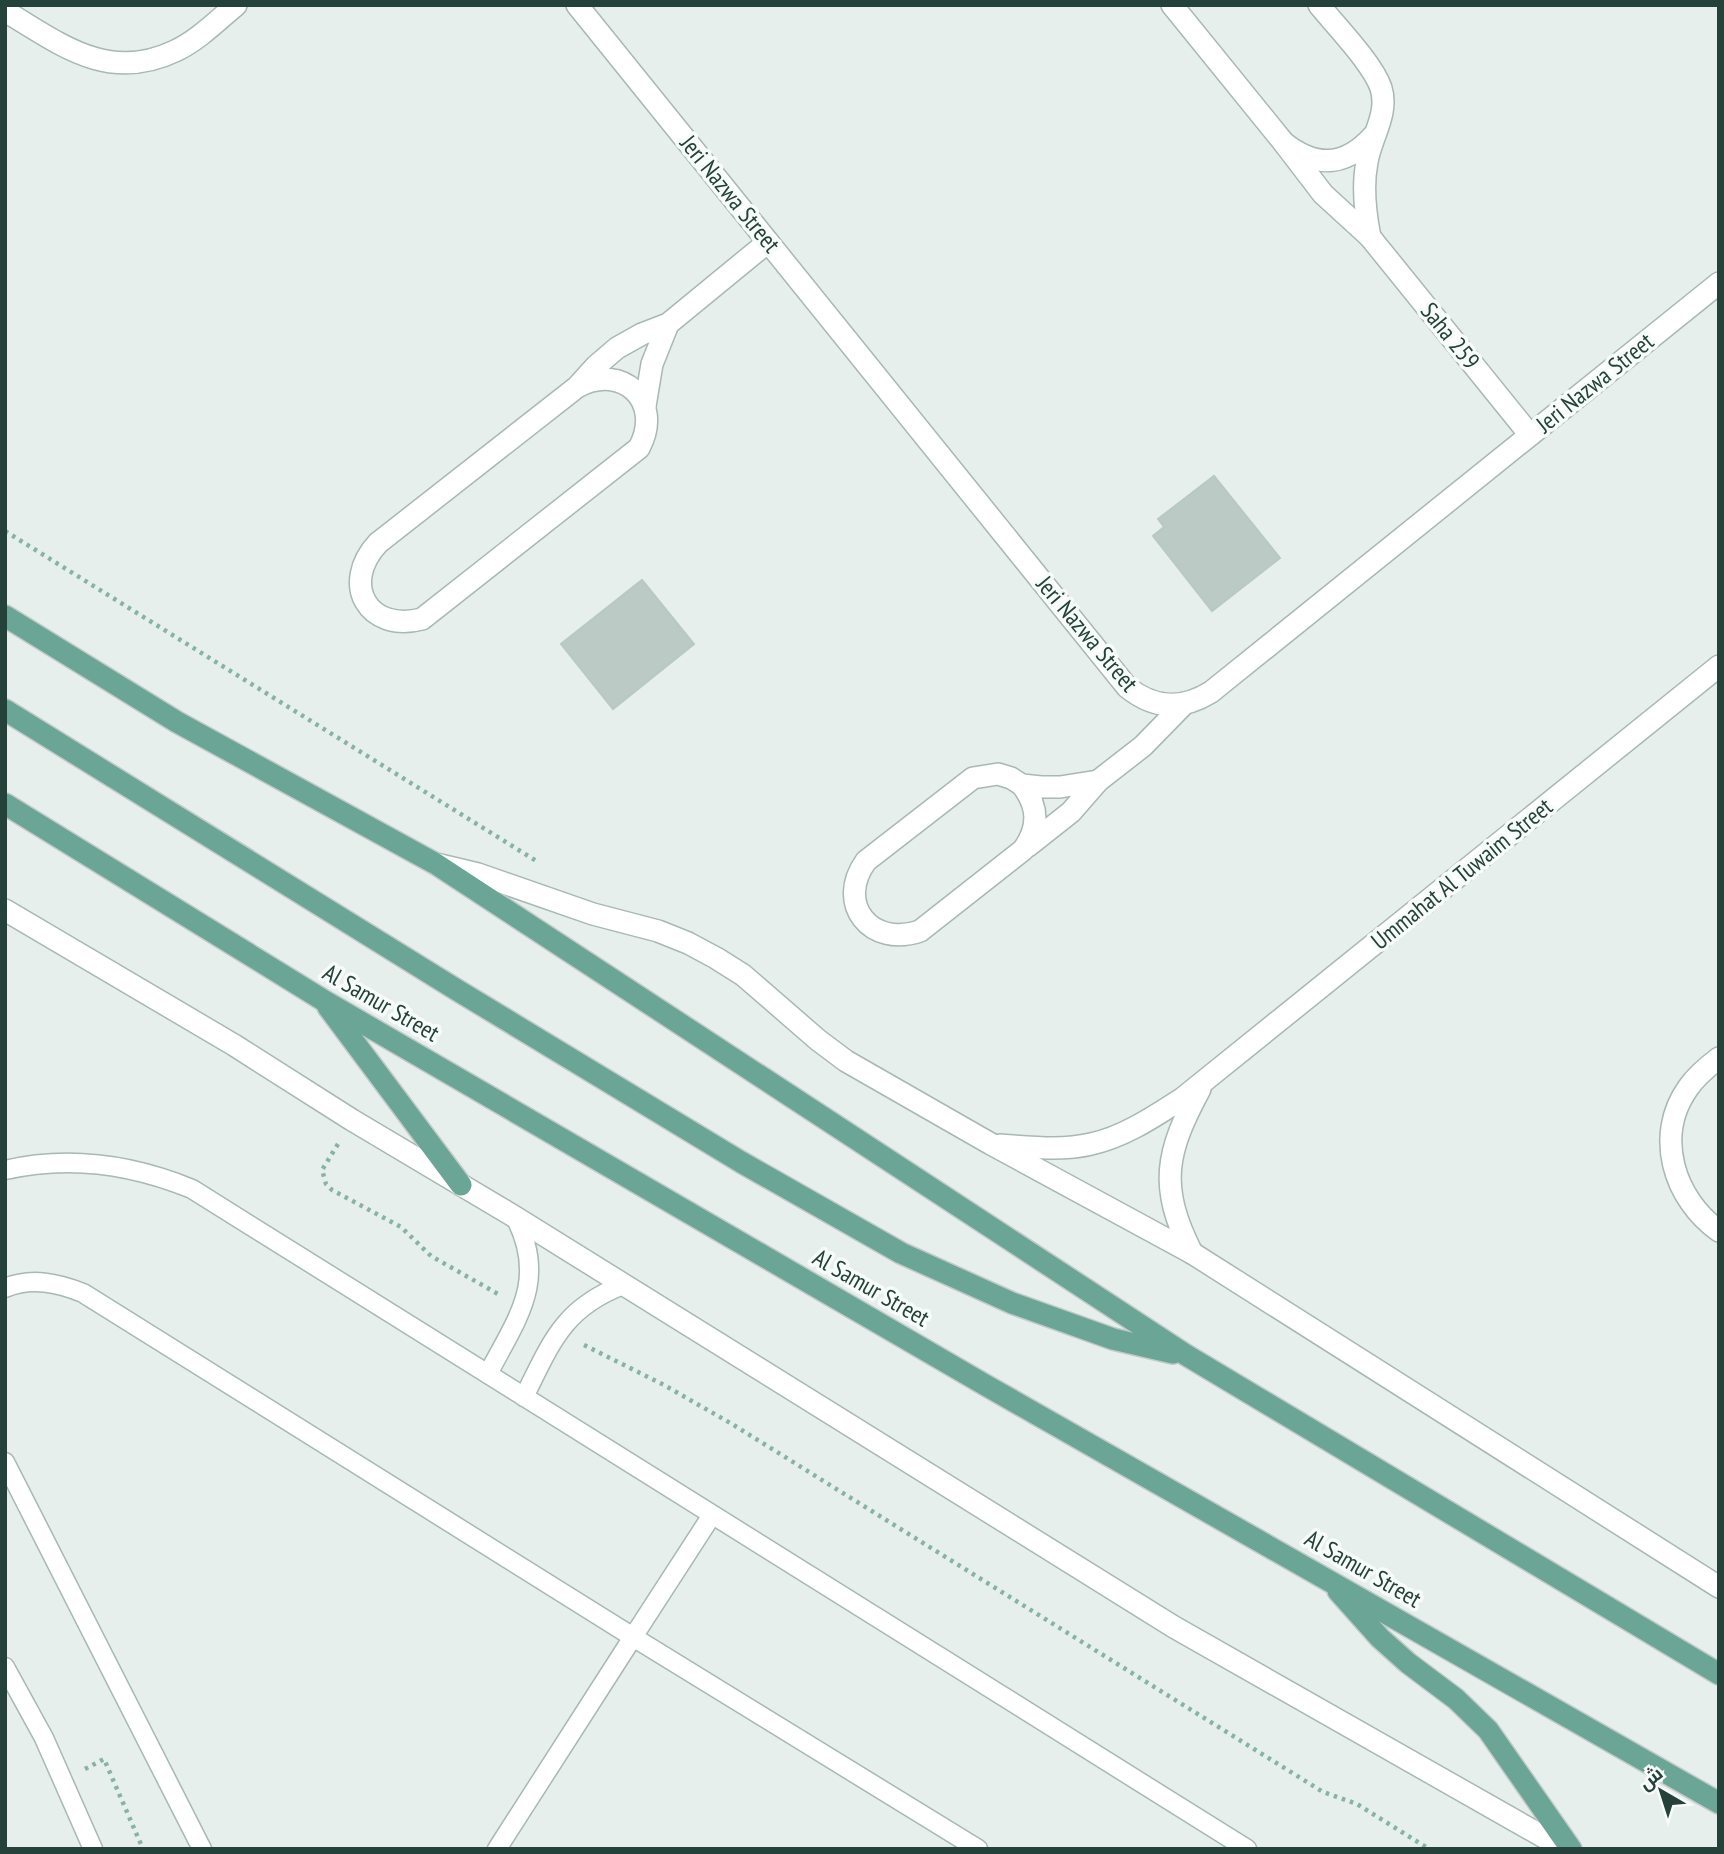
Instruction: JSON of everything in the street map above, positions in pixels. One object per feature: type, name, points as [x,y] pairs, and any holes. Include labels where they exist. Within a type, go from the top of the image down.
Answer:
[{"type":"main road","points":[[5,616],[177,722],[436,864],[1185,1356],[1719,1674]]},
{"type":"main road","points":[[5,710],[445,983],[741,1162],[901,1253],[1037,1312],[1113,1339],[1185,1356]]},
{"type":"main road","name":"Al Samur Street","points":[[5,804],[323,1000],[987,1386],[1719,1803]]},
{"type":"main road","points":[[323,1000],[461,1185]]},
{"type":"main road","points":[[1331,1581],[1380,1638],[1473,1713],[1488,1730],[1571,1849]]},
{"type":"street","points":[[5,11],[74,52],[93,60],[125,63],[156,58],[176,51],[236,5]]},
{"type":"street","name":"Jeri Nazwa Street","points":[[578,5],[1127,687],[1139,697],[1153,703],[1184,704],[1199,700],[1211,692],[1719,283]]},
{"type":"street","name":"Saha 259","points":[[1172,5],[1284,143],[1302,170],[1323,194],[1370,237],[1530,435]]},
{"type":"street","points":[[1319,5],[1373,72],[1381,88],[1383,104],[1367,161],[1364,187],[1370,237]]},
{"type":"street","name":"Saha 259","points":[[1284,143],[1313,160],[1330,161],[1362,149],[1373,136]]},
{"type":"street","points":[[578,387],[596,366],[617,348],[668,324],[768,242]]},
{"type":"street","points":[[645,406],[652,364],[668,324]]},
{"type":"street","points":[[617,379],[639,394],[648,421],[646,435],[639,448],[422,619],[408,623],[380,617],[366,601],[359,580],[368,554],[578,387],[589,380],[617,379]]},
{"type":"street","name":"Ummahat Al Tuwaim Street","points":[[991,1144],[1040,1148],[1091,1144],[1114,1137],[1159,1113],[1204,1081],[1719,666]]},
{"type":"street","points":[[1023,850],[1030,840],[1036,817],[1034,805],[1022,785],[998,774],[973,778],[866,861],[854,886],[859,913],[879,932],[906,936],[920,932],[1071,812],[1098,781],[1143,746],[1184,704]]},
{"type":"street","points":[[1022,785],[1060,787],[1098,781]]},
{"type":"street","points":[[436,864],[478,874],[593,914],[688,943],[743,975],[818,1040],[846,1060],[991,1144],[1192,1253],[1719,1587]]},
{"type":"street","points":[[5,910],[234,1045],[352,1120],[515,1217],[1174,1627],[1565,1849]]},
{"type":"street","points":[[1719,1058],[1701,1072],[1687,1089],[1674,1120],[1671,1153],[1675,1174],[1684,1195],[1697,1213],[1719,1231]]},
{"type":"street","name":"Ummahat Al Tuwaim Street","points":[[1192,1253],[1176,1217],[1170,1176],[1172,1151],[1180,1128],[1204,1081]]},
{"type":"lane","points":[[5,1170],[60,1162],[94,1163],[128,1167],[161,1176],[192,1189],[1247,1849]]},
{"type":"lane","points":[[488,1374],[522,1308],[530,1271],[524,1234],[515,1217]]},
{"type":"lane","points":[[5,1288],[44,1281],[83,1293],[978,1849]]},
{"type":"lane","points":[[524,1397],[559,1331],[571,1315],[604,1292],[623,1285]]},
{"type":"lane","points":[[5,1462],[202,1849]]},
{"type":"lane","points":[[497,1849],[712,1515]]},
{"type":"lane","points":[[5,1667],[44,1738],[93,1849]]},
{"type":"path","points":[[352,1120],[322,1170],[326,1184],[332,1190],[401,1227],[431,1256],[522,1308]]},
{"type":"path","points":[[559,1331],[710,1410],[1323,1792],[1357,1804],[1429,1849]]},
{"type":"path","points":[[62,1780],[104,1759],[143,1849]]},
{"type":"building","points":[[1214,476],[1280,558],[1212,611],[1153,536],[1164,527],[1158,519]]},
{"type":"building","points":[[642,580],[694,644],[613,709],[561,644]]}]
